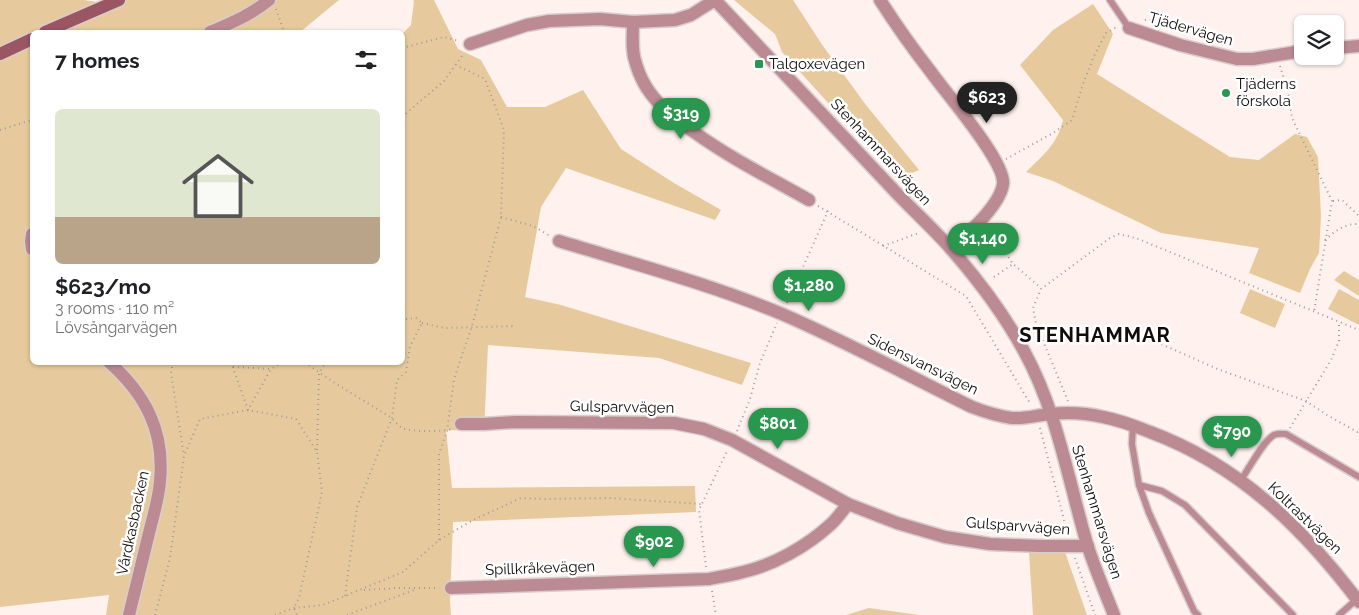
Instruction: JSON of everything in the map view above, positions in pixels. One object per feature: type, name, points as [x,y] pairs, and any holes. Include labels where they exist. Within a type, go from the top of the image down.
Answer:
[{"type":"main road","points":[[51,30],[119,0]]},
{"type":"main road","points":[[0,54],[30,39]]},
{"type":"street","points":[[470,44],[528,25],[549,21],[600,19],[633,22],[684,18],[698,12],[715,0]]},
{"type":"street","name":"Stenhammarsvägen","points":[[715,0],[951,249],[982,285],[1010,327],[1036,375],[1051,414],[1088,546],[1114,615]]},
{"type":"street","points":[[880,0],[905,37],[971,125],[1001,173],[1003,182],[996,201],[983,218],[951,249]]},
{"type":"street","points":[[215,30],[272,4]]},
{"type":"street","points":[[633,22],[635,62],[646,87],[662,107],[718,149],[809,200]]},
{"type":"street","name":"Tjädervägen","points":[[1125,26],[1180,45],[1238,59],[1253,59],[1294,52]]},
{"type":"street","points":[[1344,47],[1359,46]]},
{"type":"street","name":"Sidensvansvägen","points":[[559,241],[678,277],[781,314],[972,407],[1014,418],[1051,414]]},
{"type":"street","name":"Vårdkasbacken","points":[[112,365],[140,395],[156,427],[160,447],[160,481],[140,574],[128,615]]},
{"type":"street","name":"Koltrastvägen","points":[[1051,414],[1073,413],[1104,417],[1133,425],[1176,442],[1242,480],[1276,509],[1324,558],[1358,601]]},
{"type":"street","name":"Gulsparvvägen","points":[[461,424],[525,422],[674,423],[704,429],[732,440],[848,504],[897,523],[945,537],[990,544],[1088,546]]},
{"type":"street","name":"Spillkråkevägen","points":[[451,588],[565,583],[657,582],[709,579],[745,572],[793,552],[814,539],[832,524],[848,504]]},
{"type":"lane","points":[[1110,0],[1125,26]]},
{"type":"lane","points":[[1133,425],[1132,444],[1139,484],[1149,513],[1194,612],[1198,615]]},
{"type":"lane","points":[[1242,480],[1256,457],[1272,436],[1277,434],[1286,434],[1359,477]]},
{"type":"lane","points":[[1139,484],[1162,491],[1185,505],[1292,615]]},
{"type":"lane","points":[[1339,615],[1358,601]]},
{"type":"path","points":[[272,4],[283,30]]},
{"type":"path","points":[[997,164],[1053,133],[1072,120],[1083,84],[1106,33],[1148,19],[1221,42]]},
{"type":"path","points":[[405,47],[444,37],[470,44]]},
{"type":"path","points":[[1275,55],[1282,69],[1292,118],[1332,201],[1314,312]]},
{"type":"path","points":[[405,114],[444,81],[456,65],[485,80],[504,130],[501,217],[472,326],[454,379],[447,431],[439,454],[439,540]]},
{"type":"path","points":[[0,130],[30,121]]},
{"type":"path","points":[[1332,201],[1342,200],[1359,216]]},
{"type":"path","points":[[716,615],[706,572],[699,510],[750,399],[760,363],[828,212],[966,296],[1037,416],[1071,546],[1095,615]]},
{"type":"path","points":[[501,217],[533,226],[559,241]]},
{"type":"path","points":[[983,218],[1013,264],[1041,289]]},
{"type":"path","points":[[1325,240],[1338,229],[1359,224]]},
{"type":"path","points":[[884,246],[931,228]]},
{"type":"path","points":[[1073,413],[1036,324],[1033,308],[1041,289],[1110,238],[1119,234],[1136,238],[1359,330]]},
{"type":"path","points":[[994,277],[1013,264]]},
{"type":"path","points":[[405,318],[416,318],[422,323],[445,328],[516,326]]},
{"type":"path","points":[[1286,434],[1331,360],[1339,340],[1339,322]]},
{"type":"path","points":[[345,596],[356,507],[392,418],[397,380],[406,372],[410,346],[422,323]]},
{"type":"path","points":[[1134,332],[1220,370],[1306,401],[1326,416],[1359,433]]},
{"type":"path","points":[[155,615],[170,558],[184,456],[172,373],[173,365]]},
{"type":"path","points":[[248,410],[271,369],[278,365]]},
{"type":"path","points":[[310,365],[319,373],[392,418],[402,428],[419,431],[447,431]]},
{"type":"path","points":[[297,615],[294,608],[299,598],[322,492],[317,452],[319,373],[324,365]]},
{"type":"path","points":[[248,410],[232,367],[271,369]]},
{"type":"path","points":[[184,456],[200,420],[248,410],[296,419],[317,452]]},
{"type":"path","points":[[274,615],[294,608],[323,605],[403,572],[439,540],[473,520],[521,498],[609,498],[702,504]]},
{"type":"path","points":[[347,615],[419,588]]},
{"type":"path","points":[[361,590],[451,588]]},
{"type":"shaded area","points":[[0,0],[84,0],[97,2],[103,0],[339,0],[302,30],[30,30],[30,365],[405,365],[405,31],[411,25],[413,0],[434,0],[458,49],[481,60],[507,107],[545,107],[583,90],[621,149],[721,210],[715,220],[566,168],[541,207],[525,297],[561,305],[751,363],[742,385],[659,358],[488,345],[484,431],[446,430],[452,488],[695,486],[696,512],[453,522],[451,615],[106,615],[109,595],[0,607]]},
{"type":"shaded area","points":[[734,0],[793,0],[823,46],[866,105],[919,170],[897,179],[782,52],[775,34]]},
{"type":"shaded area","points":[[1093,4],[1113,34],[1097,74],[1230,157],[1259,160],[1295,134],[1307,137],[1318,157],[1321,216],[1319,253],[1300,293],[1249,273],[1259,248],[1161,233],[1053,181],[1026,172],[1044,155],[1053,143],[1063,120],[1020,65],[1053,30]]},
{"type":"shaded area","points":[[1344,271],[1359,280],[1359,296],[1334,280]]},
{"type":"shaded area","points":[[1250,289],[1285,304],[1275,328],[1240,313]]},
{"type":"shaded area","points":[[1339,289],[1359,300],[1359,325],[1328,309]]},
{"type":"shaded area","points":[[1029,552],[1065,552],[1087,615],[1033,615]]},
{"type":"shaded area","points":[[869,608],[919,615],[846,615]]},
{"type":"place","name":"Talgoxevägen","points":[[759,64]]},
{"type":"place","name":"Tjäderns förskola","points":[[1226,93]]},
{"type":"district","name":"STENHAMMAR","points":[[1095,335]]}]
